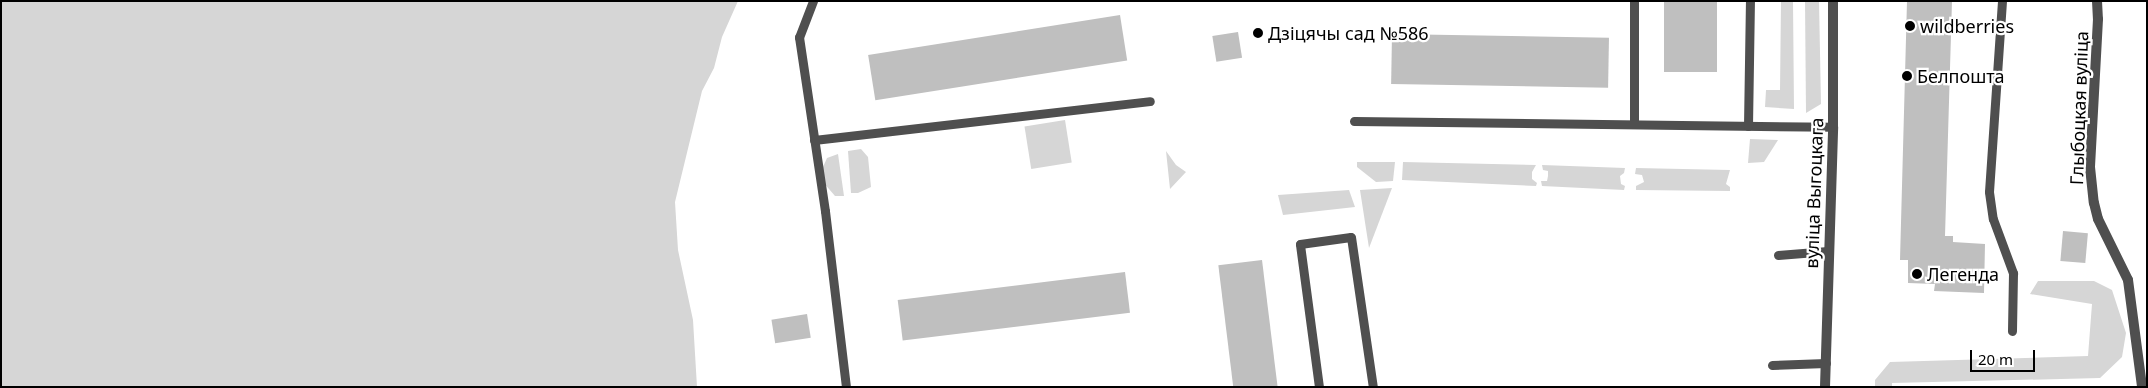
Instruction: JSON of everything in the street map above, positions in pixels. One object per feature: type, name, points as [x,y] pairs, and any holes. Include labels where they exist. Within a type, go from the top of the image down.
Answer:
[{"type":"street","name":"вуліца Выгоцкага","points":[[1825,387],[1833,127],[1833,1]]},
{"type":"street","name":"Глыбоцкая вуліца","points":[[2097,1],[2098,18],[2090,168],[2098,219],[2128,280],[2143,364],[2142,387]]},
{"type":"lane","points":[[813,1],[799,37],[846,387]]},
{"type":"lane","points":[[1634,1],[1634,124]]},
{"type":"lane","points":[[1748,126],[1750,1]]},
{"type":"lane","points":[[2002,1],[1989,192],[1992,219],[2012,273],[2012,331]]},
{"type":"lane","points":[[814,140],[1150,101]]},
{"type":"lane","points":[[1354,121],[1833,127]]},
{"type":"lane","points":[[1319,387],[1300,244],[1351,237],[1373,387]]},
{"type":"lane","points":[[1778,255],[1828,252]]},
{"type":"lane","points":[[1772,365],[1826,363]]},
{"type":"shaded area","points":[[1,1],[738,1],[722,37],[714,68],[702,91],[675,202],[678,250],[693,320],[697,387],[1,387]]},
{"type":"shaded area","points":[[1781,1],[1793,1],[1794,109],[1765,107],[1766,90],[1780,90]]},
{"type":"shaded area","points":[[1805,1],[1819,1],[1821,104],[1806,113]]},
{"type":"shaded area","points":[[1065,120],[1072,162],[1031,169],[1025,126]]},
{"type":"shaded area","points":[[1750,139],[1778,140],[1764,162],[1748,163]]},
{"type":"shaded area","points":[[861,149],[868,157],[871,187],[858,193],[851,193],[848,151]]},
{"type":"shaded area","points":[[1166,151],[1176,165],[1186,172],[1170,189]]},
{"type":"shaded area","points":[[838,154],[844,196],[835,196],[823,182],[823,167],[827,158]]},
{"type":"shaded area","points":[[1357,162],[1395,162],[1393,181],[1376,182],[1357,167]]},
{"type":"shaded area","points":[[1403,162],[1536,165],[1532,172],[1532,179],[1537,183],[1536,186],[1402,180]]},
{"type":"shaded area","points":[[1542,165],[1625,168],[1624,173],[1620,176],[1621,184],[1625,186],[1624,190],[1542,186],[1541,181],[1547,181],[1548,171],[1543,170]]},
{"type":"shaded area","points":[[1636,168],[1730,170],[1726,184],[1730,187],[1730,191],[1636,190],[1636,186],[1644,182],[1642,175],[1635,174]]},
{"type":"shaded area","points":[[1392,188],[1369,248],[1360,190]]},
{"type":"shaded area","points":[[1349,190],[1355,207],[1283,215],[1278,195]]},
{"type":"shaded area","points":[[2038,281],[2094,281],[2112,290],[2126,333],[2122,357],[2100,378],[1892,383],[1892,387],[1875,387],[1875,380],[1890,362],[2088,356],[2092,304],[2030,294]]},
{"type":"building","points":[[1664,1],[1717,1],[1717,72],[1664,72]]},
{"type":"building","points":[[1907,1],[1952,1],[1945,236],[1953,236],[1953,242],[1985,244],[1984,293],[1934,291],[1935,284],[1908,283],[1908,260],[1900,260]]},
{"type":"building","points":[[1120,15],[1127,60],[875,100],[868,55]]},
{"type":"building","points":[[1238,32],[1242,58],[1216,62],[1212,36]]},
{"type":"building","points":[[1392,34],[1609,38],[1608,88],[1391,84]]},
{"type":"building","points":[[2063,231],[2088,233],[2085,263],[2060,261]]},
{"type":"building","points":[[1262,260],[1278,387],[1233,387],[1218,265]]},
{"type":"building","points":[[1125,272],[1130,313],[903,341],[898,300]]},
{"type":"building","points":[[807,314],[811,338],[775,343],[771,320]]},
{"type":"place","name":"wildberries","points":[[1910,26]]},
{"type":"place","name":"Дзіцячы сад №586","points":[[1258,33]]},
{"type":"place","name":"Белпошта","points":[[1907,76]]},
{"type":"place","name":"Легенда","points":[[1917,274]]}]
